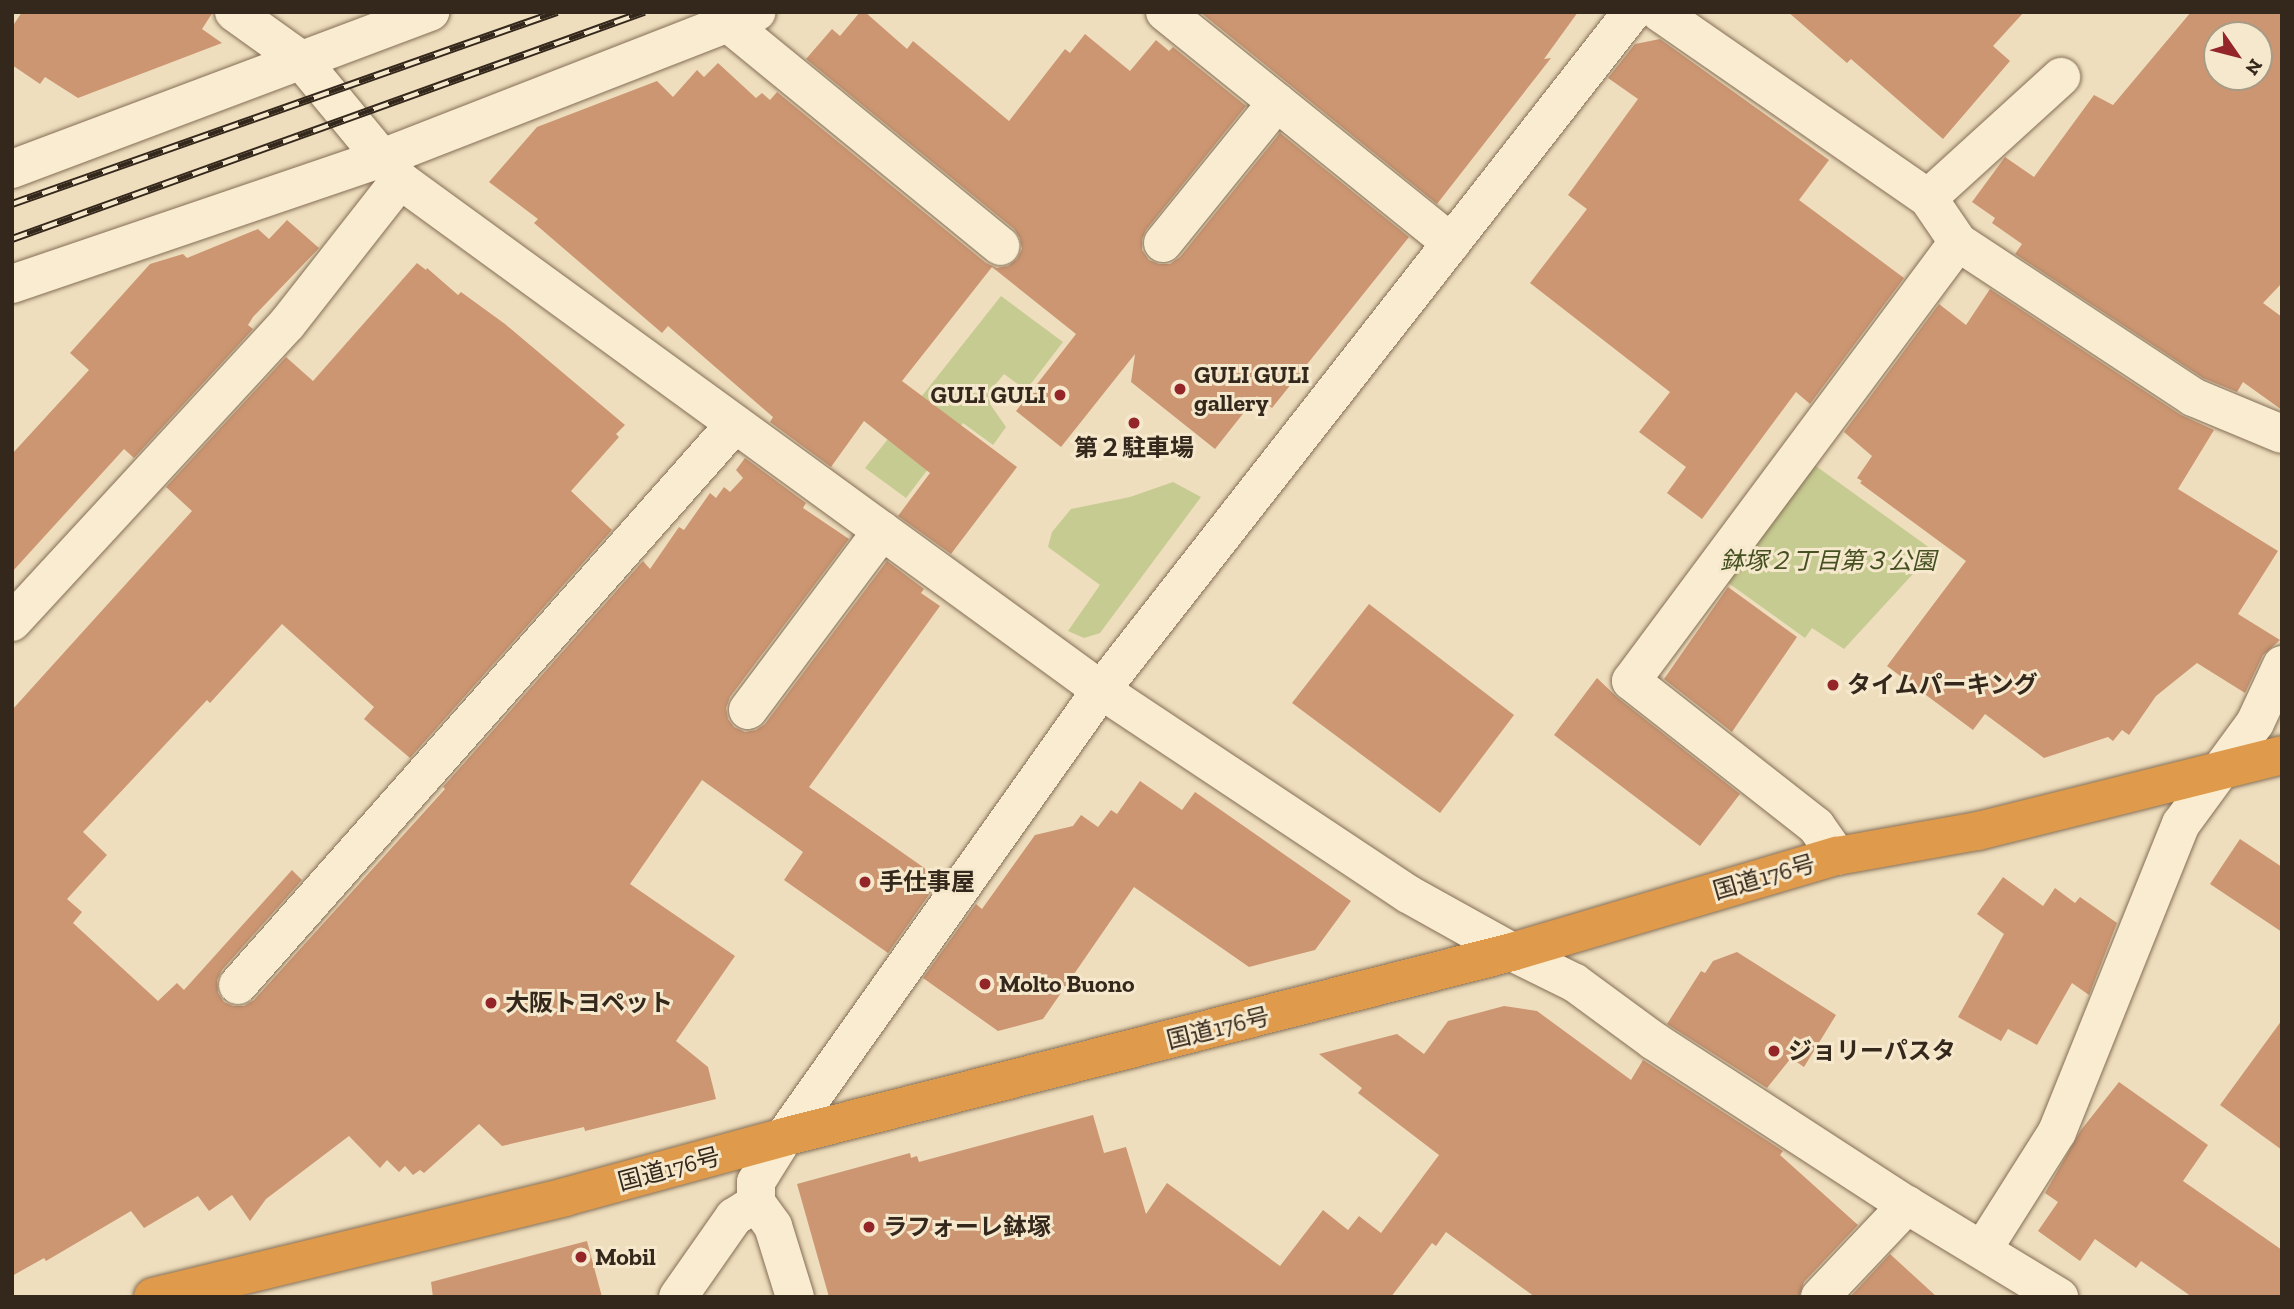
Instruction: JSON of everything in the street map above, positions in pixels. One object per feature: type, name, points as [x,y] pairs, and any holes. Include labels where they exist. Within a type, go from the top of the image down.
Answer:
[{"type":"highway","name":"国道176号","points":[[153,1297],[565,1197],[784,1137],[1512,952],[1837,856],[1978,831],[2282,755]]},
{"type":"street","points":[[234,12],[301,60],[391,169],[735,425],[1101,690],[1408,894],[1512,952],[1575,983],[1654,1041],[1907,1205],[2059,1297]]},
{"type":"street","points":[[12,169],[430,12]]},
{"type":"street","points":[[1165,12],[1451,243]]},
{"type":"street","points":[[795,1297],[773,1226],[756,1203],[756,1182],[784,1137],[1101,690],[1632,12]]},
{"type":"street","points":[[1659,12],[1928,198],[1958,243],[2193,397],[2282,434]]},
{"type":"street","points":[[12,284],[391,169],[742,18],[1000,246]]},
{"type":"street","points":[[1928,198],[2062,77]]},
{"type":"street","points":[[1163,243],[1277,102]]},
{"type":"street","points":[[12,622],[287,324],[391,169]]},
{"type":"street","points":[[1837,856],[1816,826],[1631,681],[1958,243]]},
{"type":"street","points":[[238,985],[735,425]]},
{"type":"street","points":[[748,710],[883,531]]},
{"type":"street","points":[[1983,1250],[2057,1132],[2181,824],[2217,771],[2255,723],[2282,665]]},
{"type":"street","points":[[678,1297],[734,1217],[756,1203]]},
{"type":"street","points":[[1820,1297],[1907,1205]]},
{"type":"green space","points":[[1001,296],[1063,342],[1026,390],[1004,374],[991,390],[990,404],[1006,427],[993,445],[963,423],[906,498],[865,468]]},
{"type":"green space","name":"鉢塚２丁目第３公園","points":[[1813,464],[1934,551],[1844,649],[1812,628],[1805,638],[1727,582]]},
{"type":"green space","points":[[1173,482],[1201,497],[1100,633],[1084,638],[1068,631],[1100,585],[1048,547],[1052,532],[1071,509],[1130,497]]},
{"type":"building","points":[[22,12],[213,12],[202,29],[222,43],[78,98],[45,77],[40,84],[12,65],[12,27]]},
{"type":"building","points":[[860,12],[865,12],[907,49],[913,41],[1009,121],[1065,49],[1070,53],[1085,34],[1130,71],[1156,40],[1169,51],[1173,47],[1246,106],[1146,230],[1142,239],[1142,250],[1149,260],[1170,264],[1180,257],[1280,133],[1409,237],[1272,408],[1257,396],[1215,449],[1131,382],[1135,354],[1061,447],[1016,411],[1076,334],[992,267],[902,381],[1017,467],[951,554],[898,516],[930,473],[864,421],[831,467],[770,422],[773,417],[668,326],[662,333],[534,223],[538,219],[489,182],[537,127],[657,81],[673,97],[697,70],[704,77],[718,63],[756,98],[762,93],[770,100],[777,92],[986,263],[997,268],[1008,266],[1017,259],[1022,249],[1020,238],[1014,229],[806,59],[832,29],[840,36]]},
{"type":"building","points":[[1200,12],[1578,12],[1544,59],[1551,58],[1437,204]]},
{"type":"building","points":[[1788,12],[2024,12],[1993,46],[2010,61],[1943,139],[1851,59],[1847,63]]},
{"type":"building","points":[[2191,12],[2282,12],[2282,283],[2263,303],[2282,317],[2282,410],[2243,382],[2237,392],[2203,378],[2015,254],[2022,244],[1992,223],[1995,218],[1972,202],[2005,157],[2034,177],[2094,95],[2113,105]]},
{"type":"building","points":[[1660,39],[1829,160],[1799,200],[1904,278],[1810,404],[1796,392],[1702,519],[1667,493],[1686,467],[1639,432],[1670,392],[1530,283],[1587,209],[1568,195],[1638,99],[1608,78],[1635,44]]},
{"type":"building","points":[[287,220],[319,248],[253,317],[248,325],[253,329],[134,458],[124,449],[12,572],[12,454],[89,370],[70,353],[150,264],[183,254],[187,258],[258,229],[269,239]]},
{"type":"building","points":[[417,263],[426,270],[427,268],[458,295],[461,292],[505,324],[625,425],[616,434],[619,437],[571,491],[612,530],[410,758],[364,719],[374,707],[282,624],[210,703],[207,700],[83,832],[107,855],[67,899],[82,912],[73,923],[158,1001],[177,983],[184,990],[292,870],[302,880],[222,970],[217,980],[218,993],[224,1002],[233,1006],[244,1006],[254,1000],[445,789],[443,787],[643,561],[650,569],[679,527],[684,530],[710,493],[716,498],[724,487],[730,492],[743,478],[736,470],[745,458],[806,503],[803,508],[849,539],[730,697],[726,708],[728,719],[734,727],[745,732],[756,730],[765,724],[887,561],[924,589],[921,593],[940,606],[809,787],[940,879],[888,953],[784,880],[803,852],[702,780],[630,884],[735,956],[676,1041],[708,1067],[716,1099],[585,1131],[584,1127],[502,1146],[479,1124],[424,1173],[420,1170],[413,1175],[405,1166],[399,1172],[387,1160],[380,1168],[349,1136],[266,1199],[250,1221],[232,1195],[209,1211],[198,1196],[144,1228],[131,1211],[46,1261],[44,1258],[12,1276],[12,710],[192,511],[166,487],[286,357],[313,381]]},
{"type":"building","points":[[1990,289],[2181,415],[2214,430],[2178,489],[2278,551],[2238,614],[2280,640],[2263,655],[2245,693],[2197,663],[2156,696],[2129,735],[2122,730],[2113,741],[2108,737],[2044,758],[1985,714],[1973,730],[1887,666],[1966,561],[1860,483],[1862,481],[1857,478],[1872,456],[1844,432],[1939,304],[1966,325]]},
{"type":"building","points":[[1728,587],[1797,637],[1732,732],[1664,679]]},
{"type":"building","points":[[1369,604],[1514,715],[1440,813],[1292,703]]},
{"type":"building","points":[[1597,678],[1618,698],[1740,794],[1700,846],[1554,735]]},
{"type":"building","points":[[1140,781],[1182,810],[1195,792],[1351,901],[1315,950],[1249,967],[1134,887],[1043,1019],[998,1031],[923,978],[976,904],[982,909],[1035,835],[1073,826],[1081,815],[1098,827],[1111,810],[1117,814]]},
{"type":"building","points":[[2240,839],[2282,867],[2282,932],[2210,884]]},
{"type":"building","points":[[2003,877],[2043,906],[2055,888],[2075,903],[2080,897],[2117,923],[2089,995],[2072,983],[2037,1045],[2008,1029],[2001,1041],[1958,1017],[2004,934],[1977,914]]},
{"type":"building","name":"ジョリーパスタ","points":[[1737,952],[1836,1015],[1804,1067],[1791,1058],[1767,1088],[1667,1024],[1701,971],[1705,973],[1713,961]]},
{"type":"building","points":[[1504,1006],[1537,1011],[1631,1080],[1643,1060],[1783,1151],[1780,1155],[1858,1225],[1804,1282],[1799,1297],[1535,1297],[1446,1232],[1436,1246],[1432,1243],[1391,1297],[829,1297],[797,1184],[910,1153],[911,1158],[917,1156],[919,1162],[1093,1115],[1104,1153],[1126,1147],[1146,1214],[1167,1183],[1280,1266],[1323,1210],[1348,1230],[1359,1216],[1381,1233],[1439,1155],[1358,1093],[1362,1088],[1319,1054],[1397,1034],[1424,1054],[1448,1021]]},
{"type":"building","points":[[2282,1020],[2282,1150],[2220,1105]]},
{"type":"building","points":[[2119,1082],[2208,1145],[2183,1181],[2282,1250],[2282,1297],[2192,1297],[2141,1261],[2136,1268],[2095,1239],[2080,1261],[2038,1231],[2058,1202],[2045,1193],[2081,1130]]},
{"type":"building","points":[[587,1241],[602,1297],[433,1297],[431,1282]]},
{"type":"building","points":[[1890,1254],[1937,1297],[1850,1297]]},
{"type":"railway","points":[[12,204],[557,12]]},
{"type":"railway","points":[[12,239],[644,12]]},
{"type":"place","name":"GULI GULI gallery","points":[[1180,389]]},
{"type":"place","name":"GULI GULI","points":[[1060,395]]},
{"type":"place","name":"第２駐車場","points":[[1134,423]]},
{"type":"place","name":"タイムパーキング","points":[[1833,685]]},
{"type":"place","name":"手仕事屋","points":[[865,882]]},
{"type":"place","name":"Molto Buono","points":[[985,984]]},
{"type":"place","name":"大阪トヨペット","points":[[491,1003]]},
{"type":"place","name":"ジョリーパスタ","points":[[1774,1051]]},
{"type":"place","name":"ラフォーレ鉢塚","points":[[869,1227]]},
{"type":"place","name":"Mobil","points":[[581,1257]]}]
